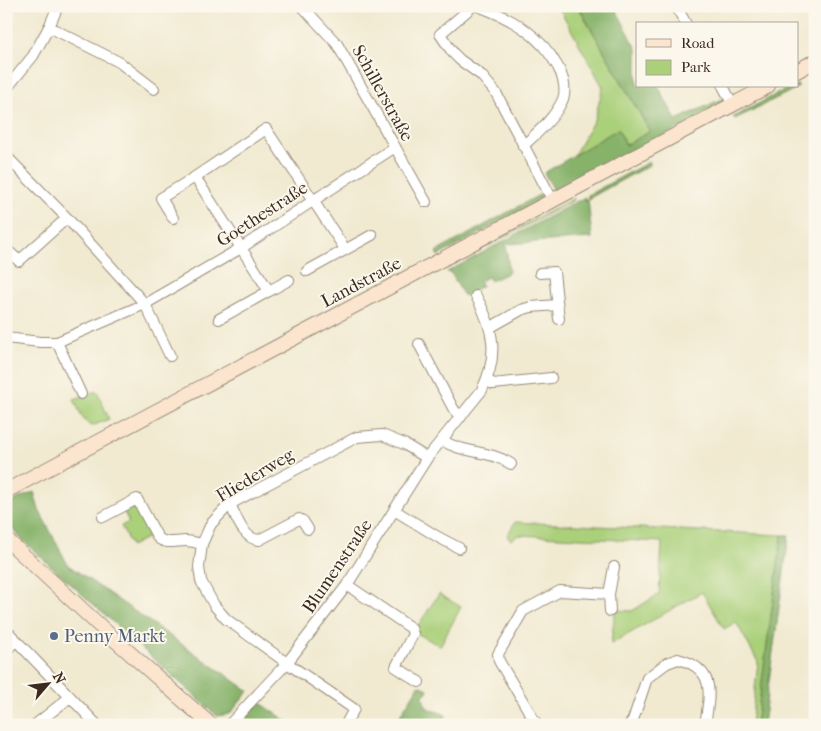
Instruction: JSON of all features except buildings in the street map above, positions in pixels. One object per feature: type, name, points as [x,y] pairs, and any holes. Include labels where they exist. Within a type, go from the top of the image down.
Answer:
[{"type":"street","points":[[6,90],[33,56],[58,6]]},
{"type":"street","name":"Schillerstraße","points":[[302,6],[338,46],[426,202]]},
{"type":"street","points":[[473,6],[440,34],[453,53],[481,75],[496,93],[553,201]]},
{"type":"street","points":[[478,6],[520,25],[532,34],[550,53],[564,80],[564,96],[552,118],[523,146]]},
{"type":"street","points":[[676,6],[685,22]]},
{"type":"street","points":[[49,27],[119,62],[154,90]]},
{"type":"street","points":[[798,70],[815,61]]},
{"type":"street","points":[[723,88],[733,105]]},
{"type":"street","name":"Landstraße","points":[[6,491],[764,88]]},
{"type":"street","points":[[174,218],[161,198],[266,129],[345,249]]},
{"type":"street","name":"Goethestraße","points":[[6,338],[56,342],[144,304],[241,248],[395,147]]},
{"type":"street","points":[[6,156],[67,218],[144,304],[170,356]]},
{"type":"street","points":[[195,176],[269,291]]},
{"type":"street","points":[[6,249],[19,261],[67,218]]},
{"type":"street","points":[[307,272],[372,235]]},
{"type":"street","points":[[540,273],[554,272],[559,319]]},
{"type":"street","points":[[219,319],[289,280]]},
{"type":"street","name":"Blumenstraße","points":[[229,725],[287,663],[347,585],[427,458],[482,390],[492,361],[492,338],[491,327],[476,296]]},
{"type":"street","points":[[491,327],[521,310],[531,307],[557,305]]},
{"type":"street","points":[[56,342],[81,394]]},
{"type":"street","points":[[419,344],[454,410],[461,417]]},
{"type":"street","points":[[487,380],[494,384],[551,378]]},
{"type":"street","name":"Fliederweg","points":[[347,722],[354,709],[287,663],[226,618],[214,606],[201,581],[199,567],[202,544],[211,524],[230,504],[357,436],[382,435],[404,444],[427,458]]},
{"type":"street","points":[[442,440],[451,446],[495,455],[510,464]]},
{"type":"street","points":[[104,517],[137,499],[158,538],[167,543],[186,541],[202,544]]},
{"type":"street","points":[[230,504],[245,534],[253,540],[259,540],[299,519],[304,521],[308,529]]},
{"type":"street","points":[[394,510],[459,548]]},
{"type":"street","points":[[6,539],[211,725]]},
{"type":"street","points":[[610,611],[610,594],[614,567]]},
{"type":"street","points":[[347,585],[411,628],[413,634],[396,667],[419,682]]},
{"type":"street","points":[[536,725],[499,661],[498,654],[523,612],[560,591],[610,594]]},
{"type":"street","points":[[6,630],[96,725]]},
{"type":"street","points":[[6,651],[16,640]]},
{"type":"street","points":[[628,725],[633,720],[648,678],[667,663],[678,659],[695,665],[703,672],[708,682],[708,704],[704,725]]},
{"type":"street","points":[[35,725],[70,697]]},
{"type":"green space","points":[[558,6],[578,6],[650,132],[626,145],[618,129],[574,155],[595,118],[603,87]]},
{"type":"green space","points":[[578,6],[614,6],[636,47],[636,88],[659,88],[676,120],[724,98],[725,103],[576,184],[567,184],[554,191],[551,189],[553,188],[544,173],[618,129],[626,145],[650,131]]},
{"type":"green space","points":[[788,88],[797,88],[735,119],[733,117]]},
{"type":"green space","points":[[649,162],[651,164],[588,199],[588,195]]},
{"type":"green space","points":[[541,194],[541,200],[438,256],[436,252]]},
{"type":"green space","points":[[585,197],[585,200],[588,199],[592,238],[506,244],[509,272],[491,281],[488,277],[479,281],[482,286],[464,296],[451,273],[447,272]]},
{"type":"green space","points":[[574,198],[574,200],[445,269],[444,267]]},
{"type":"green space","points":[[97,391],[109,419],[92,426],[83,419],[74,399]]},
{"type":"green space","points":[[34,492],[39,510],[68,565],[249,691],[230,714],[217,716],[23,541],[6,521],[6,509],[17,499]]},
{"type":"green space","points":[[134,507],[150,536],[131,546],[121,526],[129,522],[124,512]]},
{"type":"green space","points":[[515,522],[782,535],[756,725],[751,725],[758,662],[736,622],[724,629],[702,592],[611,644],[615,610],[632,611],[659,594],[662,542],[518,535],[511,540],[507,536]]},
{"type":"green space","points":[[782,535],[789,535],[763,725],[756,725]]},
{"type":"green space","points":[[439,594],[461,607],[440,646],[418,634],[417,627]]},
{"type":"green space","points":[[419,685],[428,689],[423,695],[427,707],[446,715],[443,725],[394,725]]},
{"type":"green space","points":[[259,702],[293,725],[238,725]]},
{"type":"place","name":"Penny Markt","points":[[54,636]]}]
